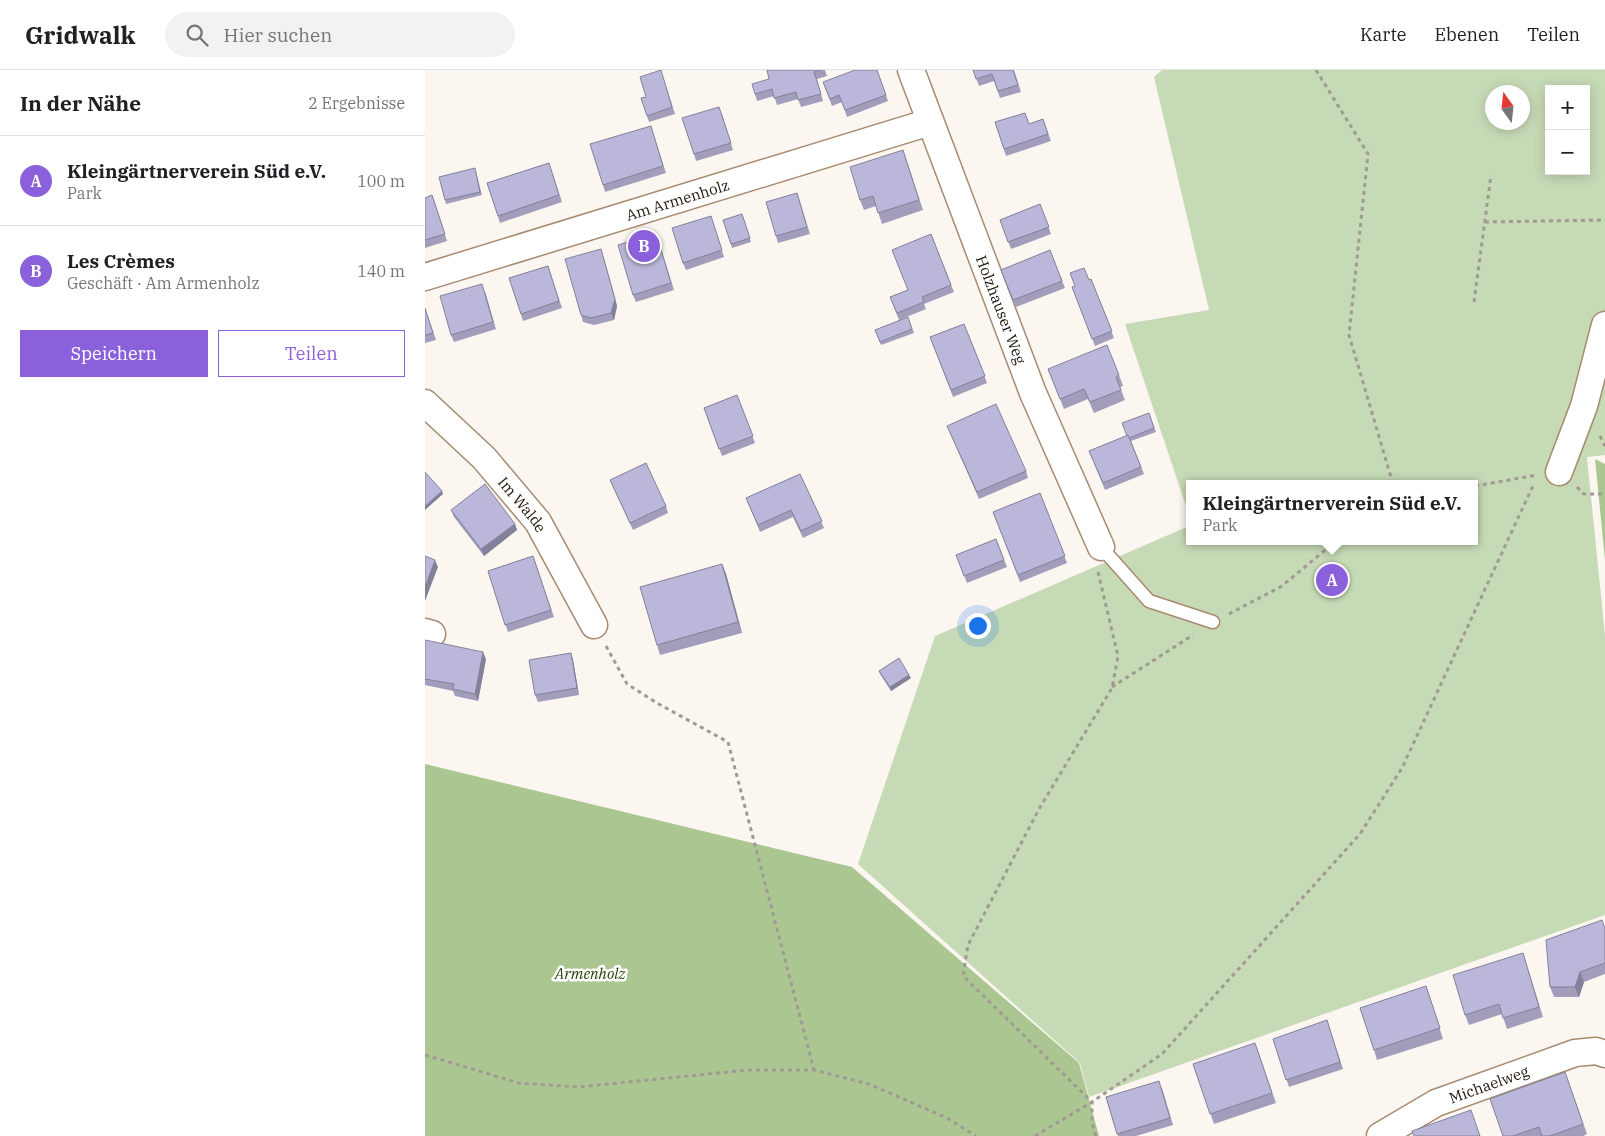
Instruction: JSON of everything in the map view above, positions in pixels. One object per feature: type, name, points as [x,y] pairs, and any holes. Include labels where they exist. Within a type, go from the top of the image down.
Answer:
[{"type":"street","name":"Holzhauser Weg","points":[[911,70],[1033,393],[1101,547]]},
{"type":"street","name":"Am Armenholz","points":[[425,278],[930,122]]},
{"type":"street","points":[[1559,472],[1584,406],[1605,325]]},
{"type":"street","name":"Im Walde","points":[[425,403],[484,458],[538,522],[594,625]]},
{"type":"street","name":"Michaelweg","points":[[1380,1136],[1436,1103],[1575,1053],[1596,1051],[1605,1054]]},
{"type":"lane","points":[[1101,547],[1149,601],[1213,622]]},
{"type":"path","points":[[1316,70],[1368,154],[1349,335],[1392,480]]},
{"type":"path","points":[[1473,302],[1491,175]]},
{"type":"path","points":[[1485,222],[1605,220]]},
{"type":"path","points":[[1478,486],[1559,472]]},
{"type":"path","points":[[1035,1136],[1092,1102],[1162,1054],[1360,834],[1402,768],[1532,488],[1559,472]]},
{"type":"path","points":[[1112,688],[1213,622],[1282,586],[1331,545]]},
{"type":"path","points":[[1096,1136],[1092,1124],[1092,1102],[963,976],[968,945],[972,936],[1039,809],[1112,688],[1118,656],[1097,568],[1101,547]]},
{"type":"path","points":[[594,625],[627,684],[657,703],[728,742],[814,1070]]},
{"type":"path","points":[[425,1055],[519,1083],[578,1087],[748,1070],[814,1070],[869,1084],[947,1118],[976,1136]]},
{"type":"green space","points":[[1162,70],[1605,70],[1605,455],[1587,457],[1605,636],[1605,915],[1089,1097],[1080,1063],[858,864],[935,636],[1186,527],[1186,545],[1478,545],[1478,480],[1186,480],[1186,506],[1125,324],[1209,310],[1154,77]]},
{"type":"green space","points":[[1595,459],[1605,464],[1605,560]]},
{"type":"green space","name":"Armenholz","points":[[425,764],[852,867],[1079,1063],[1099,1136],[425,1136]]},
{"type":"building","points":[[661,70],[672,107],[647,116],[641,98],[646,97],[640,77]]},
{"type":"building","points":[[767,70],[821,70],[814,72],[821,94],[798,100],[796,92],[774,98],[772,89],[755,94],[752,84],[769,79]]},
{"type":"building","points":[[855,70],[877,70],[886,95],[845,110],[839,95],[830,99],[823,82]]},
{"type":"building","points":[[973,70],[1013,70],[1018,85],[998,91],[992,74],[976,79]]},
{"type":"building","points":[[719,107],[731,143],[694,154],[682,118]]},
{"type":"building","points":[[1025,113],[1029,124],[1043,119],[1048,134],[1004,149],[995,122]]},
{"type":"building","points":[[651,126],[663,166],[603,185],[590,144]]},
{"type":"building","points":[[903,150],[919,200],[878,213],[873,196],[860,200],[850,167]]},
{"type":"building","points":[[549,163],[559,195],[498,216],[487,183]]},
{"type":"building","points":[[475,168],[480,192],[445,200],[439,177]]},
{"type":"building","points":[[797,193],[807,227],[776,236],[766,202]]},
{"type":"building","points":[[432,195],[445,234],[425,240],[425,198]]},
{"type":"building","points":[[1040,204],[1049,227],[1008,242],[1000,220]]},
{"type":"building","points":[[742,214],[750,238],[731,244],[723,220]]},
{"type":"building","points":[[711,216],[722,250],[683,263],[672,228]]},
{"type":"building","points":[[656,233],[671,283],[633,295],[618,245]]},
{"type":"building","points":[[931,234],[951,285],[922,297],[924,302],[897,313],[890,297],[908,290],[892,250]]},
{"type":"building","points":[[601,249],[615,299],[611,313],[591,318],[581,315],[565,259]]},
{"type":"building","points":[[1050,250],[1062,281],[1013,300],[1001,270]]},
{"type":"building","points":[[548,266],[559,301],[521,314],[509,278]]},
{"type":"building","points":[[1084,268],[1089,280],[1091,279],[1112,331],[1092,339],[1072,287],[1075,286],[1070,273]]},
{"type":"building","points":[[482,284],[493,322],[451,335],[440,296]]},
{"type":"building","points":[[425,308],[433,333],[425,335]]},
{"type":"building","points":[[908,317],[912,329],[880,342],[875,330]]},
{"type":"building","points":[[964,324],[985,376],[951,390],[930,337]]},
{"type":"building","points":[[1107,345],[1119,375],[1116,377],[1121,390],[1090,402],[1084,389],[1060,399],[1048,369]]},
{"type":"building","points":[[737,395],[753,436],[719,449],[704,408]]},
{"type":"building","points":[[996,404],[1026,471],[977,492],[947,426]]},
{"type":"building","points":[[1149,413],[1154,428],[1129,438],[1122,423]]},
{"type":"building","points":[[1128,435],[1141,467],[1103,483],[1089,451]]},
{"type":"building","points":[[646,463],[666,506],[630,523],[610,480]]},
{"type":"building","points":[[425,472],[442,491],[425,506]]},
{"type":"building","points":[[800,474],[822,521],[801,531],[791,510],[758,525],[746,498]]},
{"type":"building","points":[[485,484],[515,524],[481,549],[451,510]]},
{"type":"building","points":[[1040,493],[1065,556],[1018,575],[993,512]]},
{"type":"building","points":[[996,539],[1004,560],[964,576],[956,555]]},
{"type":"building","points":[[425,556],[435,560],[425,587]]},
{"type":"building","points":[[533,556],[551,610],[505,625],[488,571]]},
{"type":"building","points":[[722,564],[738,622],[657,645],[640,587]]},
{"type":"building","points":[[425,640],[483,652],[475,694],[453,689],[454,684],[425,679]]},
{"type":"building","points":[[571,653],[577,688],[535,695],[529,660]]},
{"type":"building","points":[[899,658],[909,675],[890,687],[879,671]]},
{"type":"building","points":[[1602,920],[1605,929],[1605,963],[1580,972],[1575,987],[1550,987],[1546,940]]},
{"type":"building","points":[[1523,953],[1539,1007],[1503,1018],[1499,1004],[1465,1015],[1453,975]]},
{"type":"building","points":[[1426,986],[1440,1028],[1374,1050],[1360,1008]]},
{"type":"building","points":[[1327,1020],[1340,1062],[1286,1080],[1273,1039]]},
{"type":"building","points":[[1255,1043],[1272,1093],[1210,1114],[1193,1064]]},
{"type":"building","points":[[1565,1072],[1583,1124],[1550,1136],[1542,1136],[1539,1127],[1513,1136],[1503,1136],[1490,1099]]},
{"type":"building","points":[[1159,1081],[1170,1118],[1117,1134],[1106,1097]]},
{"type":"building","points":[[1471,1110],[1480,1136],[1414,1136],[1412,1131]]},
{"type":"place","name":"Les Crèmes","points":[[644,246]]},
{"type":"place","name":"Kleingärtnerverein Süd e.V.","points":[[1332,580]]}]
